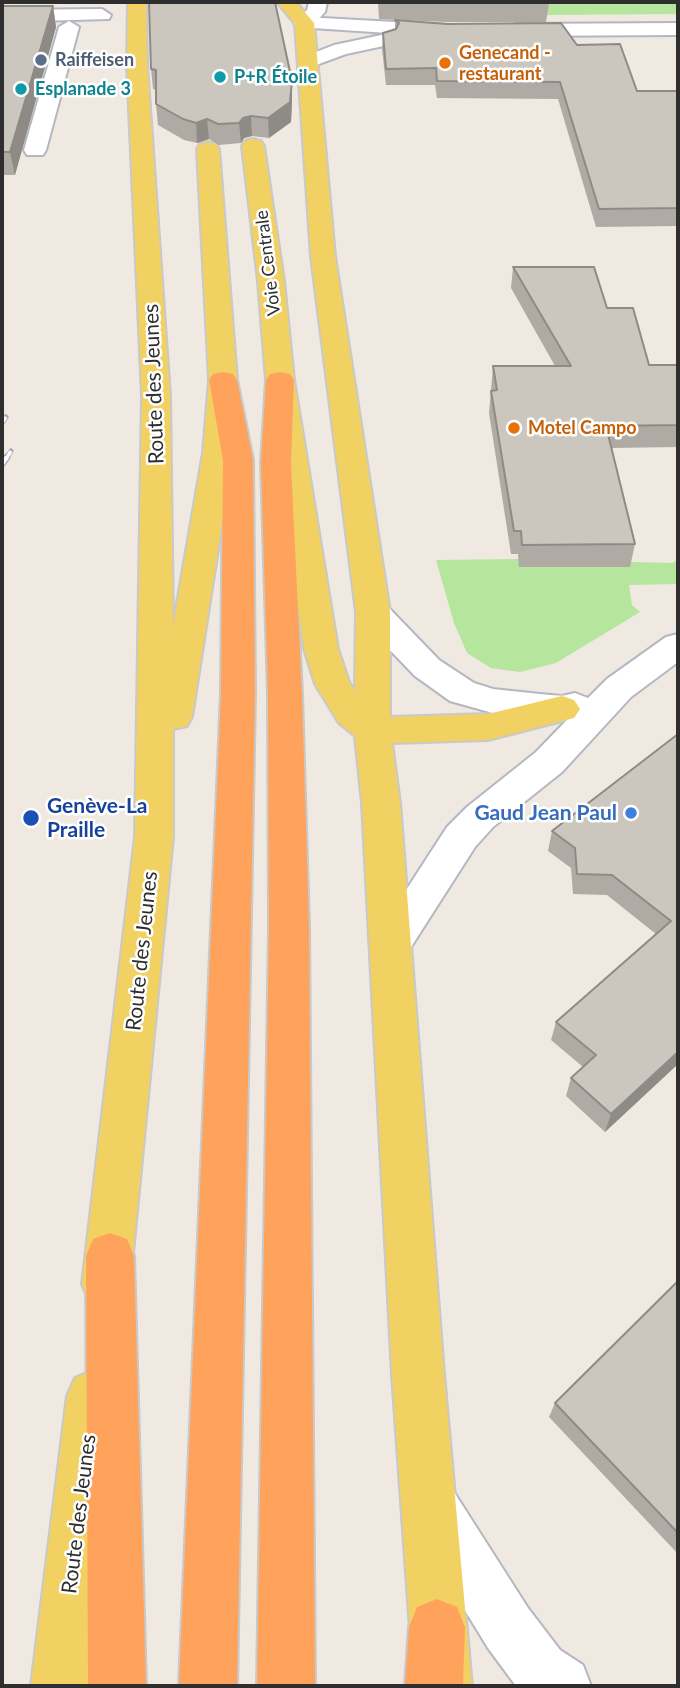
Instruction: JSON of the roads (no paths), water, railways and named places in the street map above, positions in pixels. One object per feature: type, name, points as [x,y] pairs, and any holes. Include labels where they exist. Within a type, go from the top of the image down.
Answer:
[{"type":"highway","points":[[208,1686],[238,693],[238,460],[223,380]]},
{"type":"highway","points":[[279,380],[276,463],[285,694],[289,927],[286,1686]]},
{"type":"highway","points":[[110,1256],[117,1686]]},
{"type":"highway","points":[[434,1686],[436,1627]]},
{"type":"main road","name":"Route des Jeunes","points":[[60,1686],[110,1256],[154,838],[158,502],[156,396],[144,28],[137,2]]},
{"type":"main road","points":[[286,2],[304,23],[323,256],[373,612],[372,732],[381,803],[427,1499],[443,1686]]},
{"type":"main road","points":[[276,23],[304,23]]},
{"type":"main road","name":"Voie Centrale","points":[[253,146],[271,281],[279,380],[321,649],[332,684],[352,714],[372,732]]},
{"type":"main road","points":[[154,838],[218,453],[223,380],[208,149]]},
{"type":"main road","points":[[372,732],[488,727],[562,709]]},
{"type":"street","points":[[304,23],[316,12],[318,2]]},
{"type":"street","points":[[2,17],[102,15]]},
{"type":"street","points":[[2,17],[74,27],[35,150]]},
{"type":"street","points":[[304,23],[473,31]]},
{"type":"street","points":[[501,31],[678,29]]},
{"type":"street","points":[[308,62],[349,47],[446,31]]},
{"type":"street","points":[[373,612],[427,668],[452,687],[493,701],[562,709],[619,688]]},
{"type":"street","points":[[390,946],[461,837],[480,817],[550,762],[619,688],[678,645]]},
{"type":"street","points":[[427,1499],[508,1628],[540,1670],[562,1686]]},
{"type":"railway","points":[[2,423],[6,417]]},
{"type":"railway","points":[[6,459],[11,451]]},
{"type":"railway","points":[[2,464],[7,457]]},
{"type":"place","name":"Raiffeisen","points":[[41,60]]},
{"type":"place","name":"Genecand - restaurant","points":[[445,63]]},
{"type":"place","name":"P+R Étoile","points":[[220,77]]},
{"type":"place","name":"Esplanade 3","points":[[21,89]]},
{"type":"place","name":"Motel Campo","points":[[514,428]]},
{"type":"place","name":"Gaud Jean Paul","points":[[631,813]]},
{"type":"place","name":"Genève-La Praille","points":[[31,818]]}]
